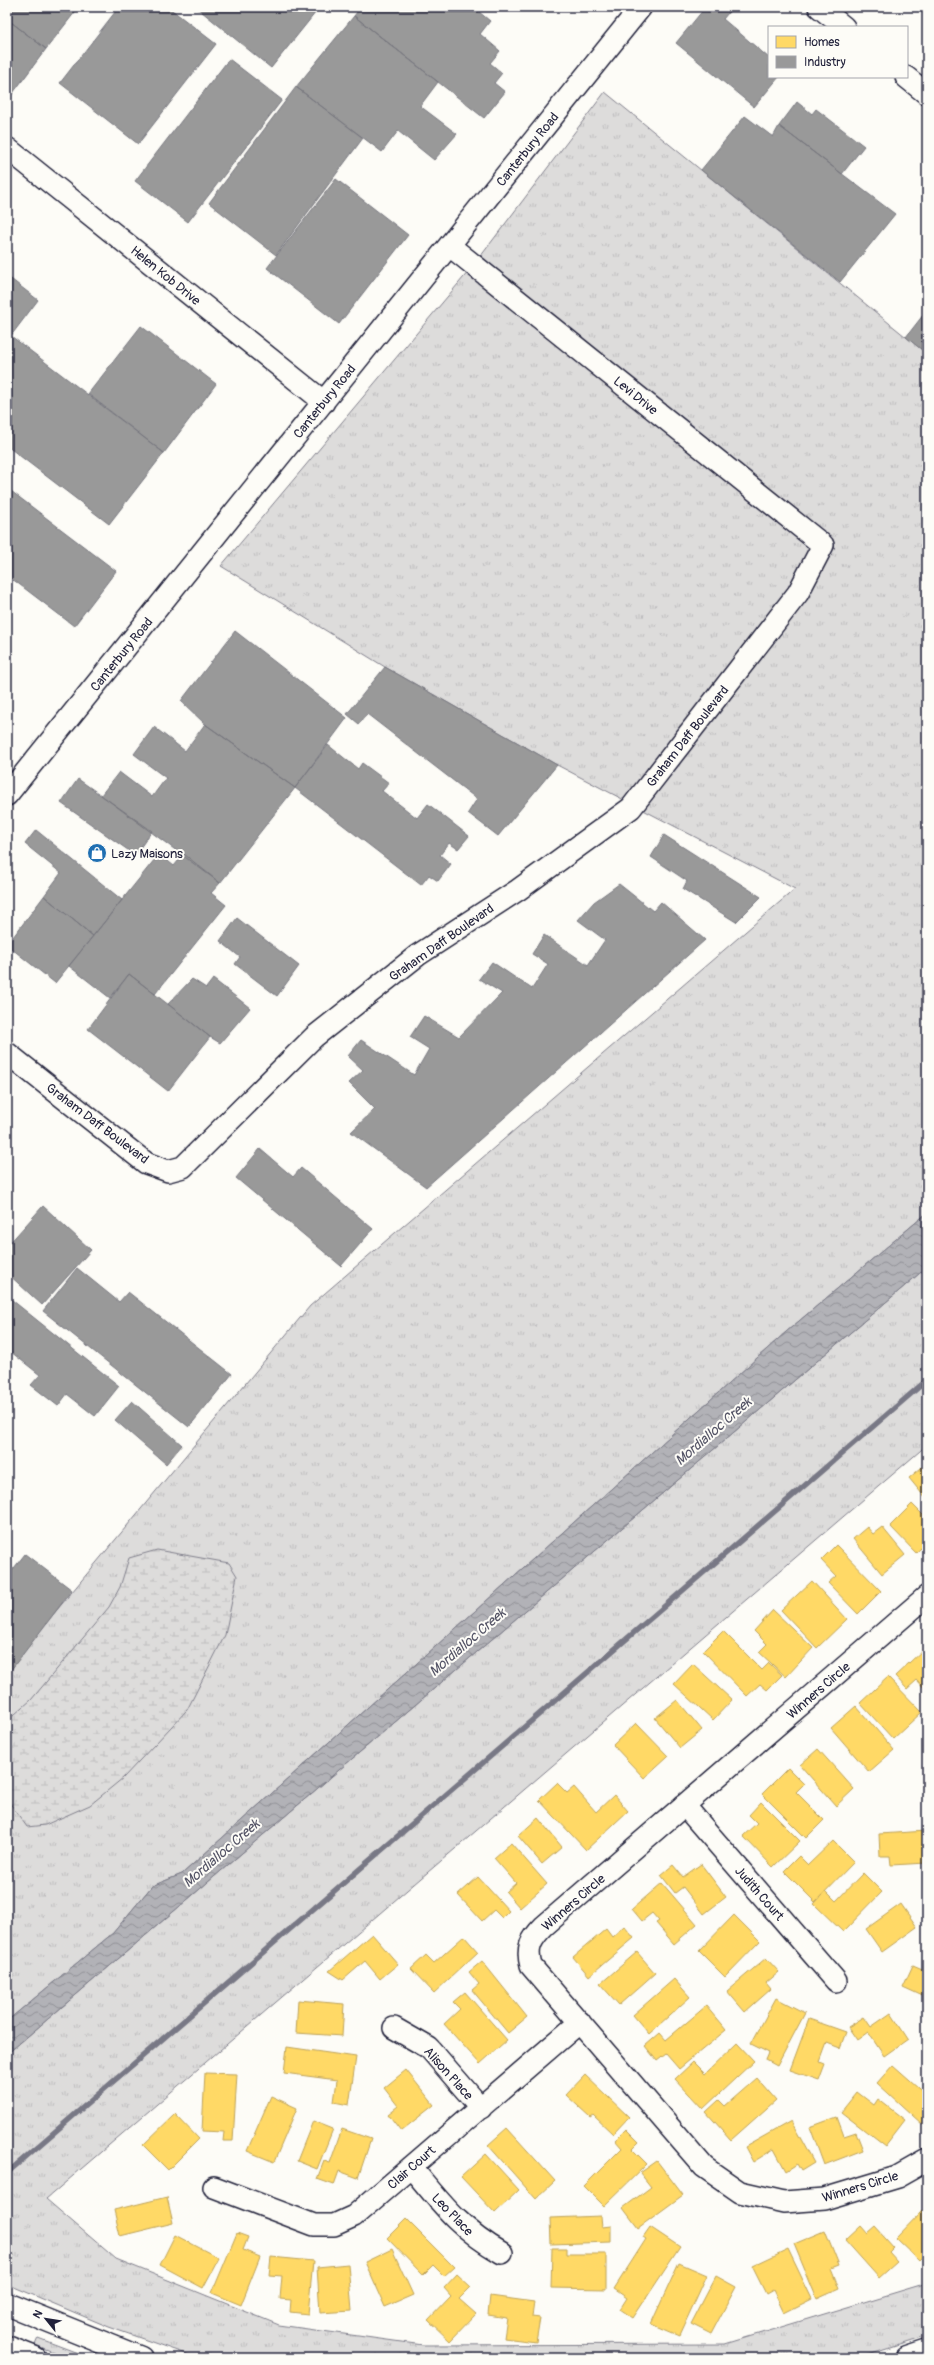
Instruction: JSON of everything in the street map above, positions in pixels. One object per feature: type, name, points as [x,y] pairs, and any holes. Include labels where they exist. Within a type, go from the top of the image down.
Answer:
[{"type":"main road","points":[[7,2304],[141,2358]]},
{"type":"main road","points":[[7,2347],[35,2358]]},
{"type":"main road","points":[[906,2358],[927,2351]]},
{"type":"street","name":"Canterbury Road","points":[[7,795],[641,7]]},
{"type":"street","points":[[819,7],[843,26]]},
{"type":"street","points":[[907,78],[927,94]]},
{"type":"street","name":"Helen Kob Drive","points":[[7,148],[324,402]]},
{"type":"street","name":"Levi Drive","points":[[450,246],[823,545]]},
{"type":"street","name":"Graham Daff Boulevard","points":[[7,1053],[146,1163],[168,1171],[183,1168],[314,1037],[418,955],[518,890],[631,808],[798,593],[823,545]]},
{"type":"street","name":"Winners Circle","points":[[927,1596],[544,1926],[529,1946],[528,1956],[532,1966],[704,2167],[740,2192],[762,2199],[784,2202],[824,2199],[897,2177],[927,2160]]},
{"type":"street","name":"Judith Court","points":[[684,1805],[836,1980]]},
{"type":"street","name":"Clair Court","points":[[214,2187],[308,2223],[334,2225],[354,2216],[580,2022]]},
{"type":"street","name":"Alison Place","points":[[394,2028],[429,2048],[481,2108]]},
{"type":"street","name":"Leo Place","points":[[411,2167],[457,2221],[479,2240],[502,2253]]},
{"type":"green space","points":[[605,92],[927,354],[927,1213],[786,1332],[182,1874],[152,1886],[113,1933],[7,2021],[7,1670],[310,1306],[795,889],[557,765],[385,667],[221,566],[474,265]]},
{"type":"green space","points":[[927,1267],[927,1445],[46,2199],[116,2259],[279,2325],[423,2345],[725,2344],[927,2283],[927,2336],[859,2358],[197,2358],[109,2327],[7,2284],[7,2054]]},
{"type":"green space","points":[[157,1550],[229,1563],[237,1576],[225,1635],[187,1710],[123,1778],[90,1805],[45,1825],[27,1827],[9,1802],[7,1795],[7,1721],[31,1700],[109,1607],[120,1587],[129,1558]]},
{"type":"green space","points":[[38,2338],[91,2358],[69,2358],[35,2345]]},
{"type":"water","name":"Mordialloc Creek","points":[[927,1213],[927,1267],[7,2054],[7,2021],[113,1933],[152,1886],[182,1874],[786,1332]]},
{"type":"building: Homes","points":[[927,1463],[927,1500],[909,1478]]},
{"type":"building: Homes","points":[[912,1504],[927,1519],[927,1542],[916,1553],[890,1526]]},
{"type":"building: Homes","points":[[867,1527],[873,1534],[882,1527],[905,1555],[882,1574],[853,1539]]},
{"type":"building: Homes","points":[[836,1545],[881,1591],[858,1614],[828,1583],[836,1576],[821,1560]]},
{"type":"building: Homes","points":[[812,1581],[847,1619],[817,1648],[781,1610]]},
{"type":"building: Homes","points":[[773,1610],[813,1648],[786,1677],[759,1652],[767,1644],[754,1631]]},
{"type":"building: Homes","points":[[723,1631],[762,1670],[769,1663],[782,1675],[767,1690],[760,1684],[747,1696],[703,1651]]},
{"type":"building: Homes","points":[[924,1649],[927,1653],[927,1691],[917,1680],[907,1689],[895,1676]]},
{"type":"building: Homes","points":[[693,1664],[732,1700],[713,1720],[674,1684]]},
{"type":"building: Homes","points":[[888,1677],[922,1712],[893,1739],[860,1703]]},
{"type":"building: Homes","points":[[677,1700],[702,1730],[680,1748],[655,1718]]},
{"type":"building: Homes","points":[[856,1706],[894,1750],[869,1772],[831,1728]]},
{"type":"building: Homes","points":[[636,1723],[668,1756],[644,1778],[613,1745]]},
{"type":"building: Homes","points":[[818,1749],[854,1789],[836,1806],[800,1765]]},
{"type":"building: Homes","points":[[788,1768],[804,1784],[796,1792],[824,1820],[806,1838],[762,1794]]},
{"type":"building: Homes","points":[[557,1783],[567,1793],[574,1787],[596,1812],[614,1795],[628,1811],[586,1850],[539,1800]]},
{"type":"building: Homes","points":[[761,1802],[800,1841],[773,1867],[743,1836],[757,1823],[749,1815]]},
{"type":"building: Homes","points":[[538,1818],[562,1847],[542,1864],[518,1836]]},
{"type":"building: Homes","points":[[927,1831],[927,1863],[891,1865],[890,1856],[880,1856],[879,1834]]},
{"type":"building: Homes","points":[[833,1841],[854,1862],[815,1902],[784,1871],[799,1856],[808,1865]]},
{"type":"building: Homes","points":[[511,1843],[547,1884],[520,1908],[506,1892],[516,1883],[494,1858]]},
{"type":"building: Homes","points":[[701,1864],[726,1897],[704,1914],[683,1887],[675,1893],[661,1875],[673,1865],[683,1877]]},
{"type":"building: Homes","points":[[863,1873],[882,1892],[843,1932],[814,1904],[826,1891],[836,1901]]},
{"type":"building: Homes","points":[[478,1877],[509,1911],[502,1918],[494,1910],[482,1921],[458,1895]]},
{"type":"building: Homes","points":[[662,1883],[697,1924],[674,1944],[656,1923],[659,1921],[652,1913],[642,1921],[632,1909]]},
{"type":"building: Homes","points":[[901,1904],[917,1927],[882,1952],[866,1929]]},
{"type":"building: Homes","points":[[734,1915],[760,1941],[725,1977],[699,1951]]},
{"type":"building: Homes","points":[[624,1926],[634,1938],[589,1976],[573,1957],[606,1929],[612,1937]]},
{"type":"building: Homes","points":[[372,1934],[398,1964],[380,1979],[365,1961],[343,1980],[329,1971]]},
{"type":"building: Homes","points":[[464,1936],[478,1952],[434,1993],[411,1969],[426,1955],[434,1963]]},
{"type":"building: Homes","points":[[637,1952],[655,1973],[619,2005],[600,1984]]},
{"type":"building: Homes","points":[[766,1958],[779,1972],[766,1983],[771,1989],[745,2012],[727,1991]]},
{"type":"building: Homes","points":[[482,1961],[527,2017],[508,2033],[472,1990],[479,1984],[469,1972]]},
{"type":"building: Homes","points":[[913,1965],[927,1971],[927,1998],[903,1987]]},
{"type":"building: Homes","points":[[674,1979],[690,1997],[649,2034],[633,2015]]},
{"type":"building: Homes","points":[[465,1992],[507,2040],[480,2064],[444,2024],[460,2009],[453,2002]]},
{"type":"building: Homes","points":[[776,1998],[805,2013],[777,2066],[766,2060],[769,2053],[751,2044]]},
{"type":"building: Homes","points":[[298,2000],[344,2004],[342,2036],[296,2033]]},
{"type":"building: Homes","points":[[706,2006],[726,2030],[679,2069],[666,2054],[657,2061],[645,2046],[660,2033],[666,2040]]},
{"type":"building: Homes","points":[[891,2013],[908,2039],[884,2056],[868,2032],[857,2040],[848,2027],[864,2017],[871,2027]]},
{"type":"building: Homes","points":[[809,2019],[846,2032],[840,2048],[827,2043],[820,2062],[825,2064],[819,2080],[790,2070]]},
{"type":"building: Homes","points":[[737,2043],[754,2061],[703,2109],[675,2079],[693,2062],[705,2074]]},
{"type":"building: Homes","points":[[287,2047],[356,2057],[349,2105],[334,2102],[337,2080],[284,2073]]},
{"type":"building: Homes","points":[[893,2065],[927,2095],[927,2120],[923,2125],[877,2083]]},
{"type":"building: Homes","points":[[406,2070],[434,2105],[401,2131],[388,2114],[398,2106],[384,2088]]},
{"type":"building: Homes","points":[[205,2073],[237,2074],[233,2141],[223,2141],[224,2132],[202,2131]]},
{"type":"building: Homes","points":[[585,2075],[629,2117],[613,2134],[593,2115],[590,2117],[566,2095]]},
{"type":"building: Homes","points":[[757,2078],[776,2100],[731,2140],[706,2112],[719,2100],[725,2106]]},
{"type":"building: Homes","points":[[857,2092],[874,2105],[878,2099],[905,2120],[885,2146],[841,2112]]},
{"type":"building: Homes","points":[[271,2096],[297,2108],[274,2162],[247,2151]]},
{"type":"building: Homes","points":[[175,2114],[199,2139],[168,2170],[143,2145]]},
{"type":"building: Homes","points":[[837,2117],[844,2136],[856,2132],[863,2150],[824,2165],[810,2127]]},
{"type":"building: Homes","points":[[313,2121],[333,2129],[317,2169],[297,2161]]},
{"type":"building: Homes","points":[[791,2121],[814,2163],[801,2171],[797,2164],[786,2171],[774,2149],[753,2162],[745,2147]]},
{"type":"building: Homes","points":[[507,2128],[555,2181],[536,2199],[488,2145]]},
{"type":"building: Homes","points":[[342,2129],[371,2139],[358,2178],[339,2171],[334,2185],[317,2179],[324,2161],[330,2163]]},
{"type":"building: Homes","points":[[626,2129],[639,2142],[632,2149],[647,2164],[604,2206],[584,2186],[622,2148],[615,2140]]},
{"type":"building: Homes","points":[[486,2154],[519,2190],[495,2213],[461,2177]]},
{"type":"building: Homes","points":[[657,2161],[683,2195],[638,2228],[623,2208],[651,2187],[640,2173]]},
{"type":"building: Homes","points":[[167,2197],[173,2223],[120,2236],[114,2210]]},
{"type":"building: Homes","points":[[922,2211],[927,2216],[927,2252],[919,2260],[896,2238]]},
{"type":"building: Homes","points":[[601,2216],[602,2227],[611,2226],[611,2242],[551,2244],[550,2218]]},
{"type":"building: Homes","points":[[406,2219],[454,2267],[444,2276],[433,2265],[423,2275],[387,2238]]},
{"type":"building: Homes","points":[[860,2226],[867,2234],[875,2227],[893,2247],[888,2252],[897,2262],[879,2278],[845,2240]]},
{"type":"building: Homes","points":[[650,2227],[680,2247],[633,2318],[620,2309],[627,2298],[614,2289],[646,2239],[643,2237]]},
{"type":"building: Homes","points":[[825,2231],[839,2266],[831,2269],[839,2289],[817,2299],[794,2244]]},
{"type":"building: Homes","points":[[237,2233],[248,2237],[243,2250],[260,2257],[241,2305],[212,2293]]},
{"type":"building: Homes","points":[[175,2235],[219,2258],[203,2288],[160,2265]]},
{"type":"building: Homes","points":[[552,2248],[567,2248],[567,2254],[606,2254],[606,2289],[551,2288]]},
{"type":"building: Homes","points":[[392,2249],[413,2295],[385,2307],[365,2262]]},
{"type":"building: Homes","points":[[788,2249],[812,2299],[784,2313],[773,2290],[766,2294],[752,2266]]},
{"type":"building: Homes","points":[[271,2257],[313,2261],[308,2314],[290,2312],[291,2300],[280,2299],[282,2276],[269,2275]]},
{"type":"building: Homes","points":[[679,2263],[707,2275],[679,2336],[651,2324]]},
{"type":"building: Homes","points":[[348,2264],[352,2311],[320,2313],[317,2267]]},
{"type":"building: Homes","points":[[457,2274],[471,2287],[459,2299],[476,2314],[450,2341],[428,2320],[451,2296],[444,2288]]},
{"type":"building: Homes","points":[[716,2276],[736,2287],[711,2334],[691,2324]]},
{"type":"building: Homes","points":[[490,2296],[534,2302],[532,2317],[540,2318],[536,2342],[504,2338],[507,2318],[488,2315]]},
{"type":"building: Industry","points":[[7,7],[79,7],[46,49],[7,19]]},
{"type":"building: Industry","points":[[119,7],[168,7],[216,44],[138,144],[60,83]]},
{"type":"building: Industry","points":[[196,7],[320,7],[271,68]]},
{"type":"building: Industry","points":[[361,7],[473,7],[490,21],[480,34],[500,51],[490,63],[502,73],[494,83],[505,92],[484,118],[354,16]]},
{"type":"building: Industry","points":[[712,7],[733,7],[723,19],[768,57],[768,78],[778,78],[754,107],[676,43],[704,9],[708,12]]},
{"type":"building: Industry","points":[[354,16],[438,82],[420,106],[457,134],[434,160],[398,131],[382,152],[296,87]]},
{"type":"building: Industry","points":[[7,19],[46,49],[7,101]]},
{"type":"building: Industry","points":[[229,59],[282,100],[188,222],[135,181]]},
{"type":"building: Industry","points":[[296,87],[363,138],[276,255],[209,203]]},
{"type":"building: Industry","points":[[797,102],[812,114],[816,109],[864,146],[842,174],[779,126]]},
{"type":"building: Industry","points":[[745,116],[773,137],[779,126],[895,214],[840,282],[701,170]]},
{"type":"building: Industry","points":[[336,179],[408,235],[339,324],[267,268]]},
{"type":"building: Industry","points":[[7,276],[38,300],[7,341]]},
{"type":"building: Industry","points":[[927,310],[927,354],[906,337]]},
{"type":"building: Industry","points":[[141,326],[216,384],[164,453],[88,394]]},
{"type":"building: Industry","points":[[11,336],[164,453],[109,524],[7,446],[7,341]]},
{"type":"building: Industry","points":[[7,488],[116,571],[74,626],[7,575]]},
{"type":"building: Industry","points":[[235,631],[347,718],[295,788],[205,724],[181,701]]},
{"type":"building: Industry","points":[[385,667],[557,765],[498,836],[468,813],[477,799],[367,714],[359,724],[347,714]]},
{"type":"building: Industry","points":[[205,724],[295,788],[220,883],[101,795],[119,772],[152,797],[166,778],[134,754],[154,727],[185,751]]},
{"type":"building: Industry","points":[[328,745],[358,769],[362,763],[389,783],[382,791],[417,818],[428,804],[469,836],[458,849],[449,843],[440,855],[451,864],[438,881],[429,875],[421,885],[295,788]]},
{"type":"building: Industry","points":[[78,779],[152,831],[135,855],[61,803]]},
{"type":"building: Industry","points":[[36,830],[122,900],[93,936],[44,896],[61,873],[25,844]]},
{"type":"building: Industry","points":[[664,835],[761,897],[736,922],[683,889],[687,881],[651,857]]},
{"type":"building: Industry","points":[[159,854],[174,866],[184,854],[220,883],[211,893],[226,905],[155,994],[129,974],[110,998],[69,966]]},
{"type":"building: Industry","points":[[619,884],[653,911],[661,902],[705,940],[426,1187],[351,1132],[375,1109],[349,1083],[363,1070],[348,1056],[361,1040],[414,1075],[429,1049],[410,1037],[424,1016],[459,1037],[502,993],[479,979],[492,962],[532,989],[548,964],[532,954],[544,935],[588,965],[605,940],[578,920],[594,902]]},
{"type":"building: Industry","points":[[44,896],[93,936],[55,983],[7,945]]},
{"type":"building: Industry","points":[[237,918],[299,966],[277,996],[235,964],[240,957],[220,941]]},
{"type":"building: Industry","points":[[129,974],[210,1037],[168,1091],[88,1029]]},
{"type":"building: Industry","points":[[192,979],[206,988],[213,979],[250,1008],[220,1043],[210,1037],[168,1004]]},
{"type":"building: Industry","points":[[260,1149],[293,1177],[301,1168],[373,1229],[341,1266],[236,1178]]},
{"type":"building: Industry","points":[[43,1206],[91,1250],[42,1305],[7,1273],[7,1246]]},
{"type":"building: Industry","points":[[77,1268],[119,1302],[128,1292],[232,1374],[189,1427],[43,1311]]},
{"type":"building: Industry","points":[[7,1296],[119,1386],[95,1416],[67,1394],[58,1406],[31,1385],[40,1375],[11,1352],[7,1356]]},
{"type":"building: Industry","points":[[132,1401],[182,1445],[166,1464],[115,1420]]},
{"type":"building: Industry","points":[[25,1554],[72,1590],[7,1675],[7,1577]]},
{"type":"waterway","points":[[7,2173],[927,1380]]},
{"type":"place","name":"Lazy Maisons","points":[[97,853]]}]
